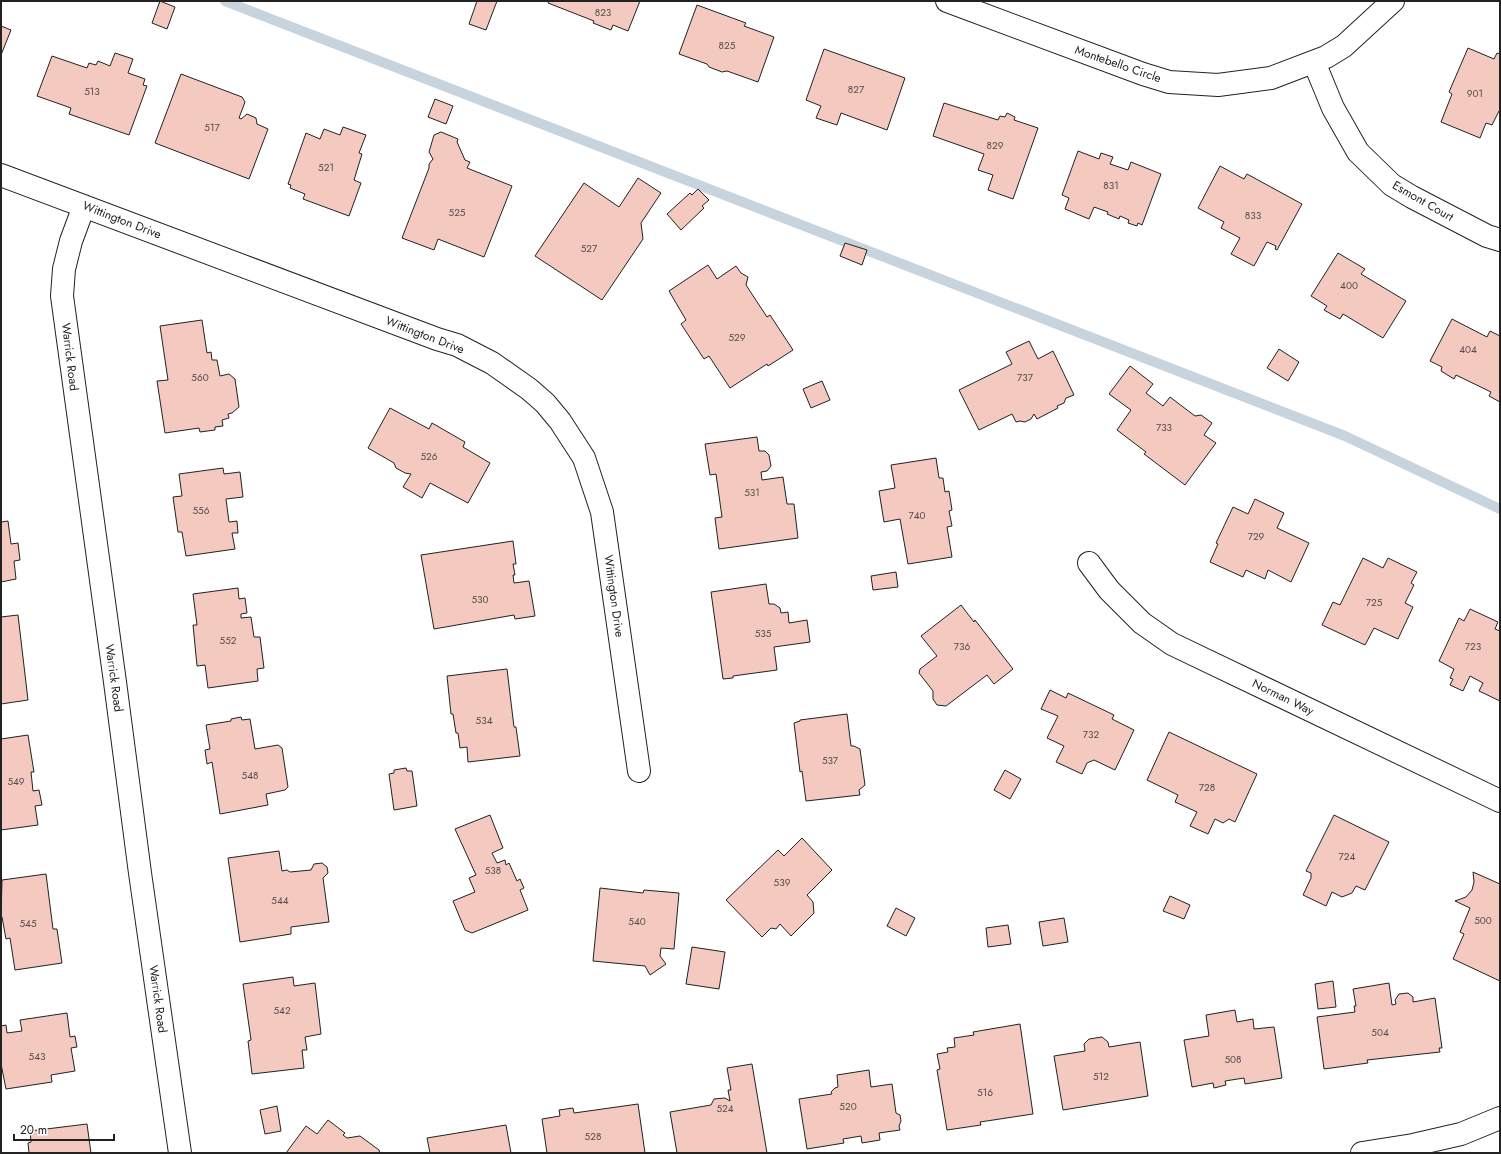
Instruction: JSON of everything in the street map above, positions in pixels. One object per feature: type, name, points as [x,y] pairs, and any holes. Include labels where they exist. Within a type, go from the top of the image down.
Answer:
[{"type":"street","name":"Montebello Circle","points":[[947,1],[1143,74],[1169,82],[1218,85],[1271,78],[1326,57],[1344,46],[1393,1]]},
{"type":"street","name":"Esmont Court","points":[[1314,62],[1333,108],[1358,152],[1392,185],[1487,236],[1500,240]]},
{"type":"street","name":"Wittington Drive","points":[[1,175],[437,339],[457,345],[492,363],[529,389],[560,421],[584,458],[602,512],[639,771]]},
{"type":"street","name":"Warrick Road","points":[[84,206],[71,242],[64,269],[62,296],[140,873],[180,1153]]},
{"type":"street","name":"Norman Way","points":[[1089,563],[1110,590],[1142,623],[1172,644],[1500,801]]},
{"type":"street","points":[[1362,1153],[1413,1145],[1461,1134],[1500,1118]]},
{"type":"building","points":[[160,1],[175,7],[167,29],[152,23]]},
{"type":"building","points":[[477,1],[497,1],[486,30],[469,24]]},
{"type":"building","points":[[549,1],[640,1],[628,31],[613,25],[611,30],[593,23],[594,21],[548,3]]},
{"type":"building","points":[[697,5],[746,23],[744,26],[774,37],[758,82],[727,71],[722,72],[709,67],[707,64],[679,54]]},
{"type":"building","points":[[1,26],[11,30],[1,55]]},
{"type":"building","points":[[1468,48],[1494,59],[1497,53],[1500,54],[1500,111],[1492,125],[1486,123],[1480,138],[1441,122],[1452,94],[1449,92]]},
{"type":"building","points":[[824,49],[905,78],[887,130],[841,113],[837,125],[816,118],[821,106],[806,100]]},
{"type":"building","points":[[115,53],[133,59],[128,73],[145,79],[143,85],[147,86],[129,135],[69,114],[71,108],[37,96],[52,56],[87,68],[89,63],[96,65],[98,61],[110,66]]},
{"type":"building","points":[[181,74],[242,97],[245,102],[239,118],[241,119],[247,114],[256,118],[257,124],[268,129],[249,179],[155,143]]},
{"type":"building","points":[[435,99],[453,106],[446,124],[428,117]]},
{"type":"building","points":[[944,103],[998,120],[1000,116],[1005,117],[1007,113],[1015,117],[1014,120],[1038,128],[1013,199],[988,190],[993,175],[978,170],[984,154],[933,136]]},
{"type":"building","points":[[343,127],[366,135],[359,153],[362,154],[354,180],[361,183],[349,216],[303,199],[305,194],[290,188],[291,185],[288,184],[306,133],[320,139],[324,129],[340,135]]},
{"type":"building","points":[[441,132],[458,139],[457,142],[465,160],[470,162],[467,168],[512,186],[484,257],[438,239],[434,250],[402,238],[429,168],[429,164],[433,159],[429,152],[434,135]]},
{"type":"building","points":[[1078,151],[1099,159],[1101,153],[1113,157],[1110,164],[1128,170],[1131,162],[1161,174],[1142,225],[1138,223],[1137,226],[1128,223],[1129,220],[1120,216],[1119,219],[1107,214],[1108,212],[1094,207],[1089,219],[1065,209],[1069,198],[1062,195]]},
{"type":"building","points":[[1220,166],[1244,179],[1247,174],[1302,204],[1277,250],[1275,249],[1276,246],[1267,242],[1254,266],[1231,254],[1240,238],[1221,228],[1224,222],[1198,208]]},
{"type":"building","points":[[638,178],[661,193],[641,223],[643,239],[602,300],[535,256],[584,183],[619,207]]},
{"type":"building","points":[[698,189],[709,200],[702,206],[704,208],[681,230],[667,214],[690,193],[692,195]]},
{"type":"building","points":[[845,243],[867,250],[862,265],[840,256]]},
{"type":"building","points":[[1338,253],[1365,269],[1361,274],[1406,301],[1383,338],[1343,314],[1340,319],[1324,310],[1327,306],[1311,296]]},
{"type":"building","points":[[708,265],[717,279],[736,266],[741,273],[748,277],[746,285],[767,317],[770,315],[793,350],[768,366],[767,364],[730,388],[709,356],[704,359],[681,324],[686,320],[669,291]]},
{"type":"building","points":[[1452,319],[1487,337],[1490,331],[1500,336],[1500,402],[1489,396],[1491,392],[1456,375],[1454,379],[1441,371],[1442,367],[1430,361]]},
{"type":"building","points":[[202,320],[207,353],[211,352],[212,360],[217,360],[220,376],[229,374],[235,379],[239,407],[232,413],[228,414],[229,418],[222,420],[223,426],[215,427],[215,430],[200,432],[199,428],[165,433],[157,381],[168,380],[160,326]]},
{"type":"building","points":[[1029,341],[1038,359],[1053,351],[1074,395],[1066,398],[1064,403],[1057,406],[1058,408],[1037,419],[1034,414],[1031,419],[1025,422],[1016,422],[1012,414],[979,430],[959,390],[1012,364],[1006,352]]},
{"type":"building","points":[[1279,349],[1299,362],[1288,381],[1267,368]]},
{"type":"building","points":[[1130,366],[1153,384],[1146,393],[1163,406],[1170,397],[1195,416],[1201,415],[1212,423],[1204,435],[1216,443],[1185,485],[1144,454],[1146,452],[1117,430],[1131,410],[1109,394]]},
{"type":"building","points":[[822,381],[830,400],[811,408],[803,389]]},
{"type":"building","points":[[390,408],[429,429],[432,423],[465,442],[463,447],[490,463],[468,503],[430,483],[422,498],[403,487],[411,474],[405,473],[396,468],[394,463],[368,448]]},
{"type":"building","points":[[757,437],[759,451],[765,451],[769,455],[771,466],[767,471],[761,472],[762,480],[783,477],[787,504],[794,504],[798,538],[719,549],[715,518],[722,517],[716,474],[710,475],[705,444]]},
{"type":"building","points":[[936,458],[939,478],[943,478],[945,492],[949,491],[952,510],[949,511],[952,526],[947,527],[952,557],[908,564],[900,519],[884,522],[879,491],[895,488],[891,465]]},
{"type":"building","points":[[223,468],[224,474],[240,472],[243,497],[226,499],[229,522],[237,521],[238,533],[232,533],[235,549],[186,556],[182,532],[178,532],[173,497],[182,496],[179,474]]},
{"type":"building","points":[[1255,499],[1284,513],[1277,528],[1309,543],[1291,582],[1268,570],[1265,579],[1246,570],[1243,577],[1210,562],[1218,544],[1216,543],[1233,507],[1248,514]]},
{"type":"building","points":[[8,521],[11,544],[18,543],[20,560],[14,561],[16,579],[1,582],[1,522]]},
{"type":"building","points":[[513,541],[516,564],[513,564],[515,575],[513,575],[514,583],[529,581],[535,616],[515,619],[514,615],[434,629],[421,555]]},
{"type":"building","points":[[1363,558],[1383,568],[1388,558],[1417,572],[1411,583],[1414,585],[1405,603],[1413,607],[1398,639],[1374,628],[1365,645],[1322,625],[1333,602],[1340,605]]},
{"type":"building","points":[[896,572],[898,587],[873,590],[871,576]]},
{"type":"building","points":[[766,584],[769,604],[774,604],[780,608],[781,613],[788,612],[789,623],[807,620],[810,642],[774,647],[777,670],[733,676],[733,678],[723,679],[711,592]]},
{"type":"building","points":[[238,588],[239,599],[245,598],[247,613],[241,614],[241,618],[251,617],[254,637],[260,637],[264,668],[257,669],[258,681],[208,688],[205,665],[197,666],[193,625],[197,625],[193,594]]},
{"type":"building","points":[[961,605],[974,622],[975,620],[1013,669],[994,684],[987,675],[946,706],[937,705],[933,699],[933,691],[919,673],[920,669],[937,656],[921,636]]},
{"type":"building","points":[[1470,609],[1498,622],[1495,629],[1500,631],[1500,701],[1479,691],[1483,683],[1470,676],[1463,691],[1450,685],[1453,679],[1450,678],[1454,669],[1439,661],[1459,618],[1464,621]]},
{"type":"building","points":[[18,615],[28,700],[1,704],[1,617]]},
{"type":"building","points":[[507,669],[514,727],[516,727],[520,756],[468,762],[467,747],[460,748],[453,714],[451,714],[447,676]]},
{"type":"building","points":[[1050,690],[1066,698],[1068,693],[1114,715],[1112,719],[1134,730],[1115,770],[1094,760],[1087,763],[1082,774],[1056,762],[1064,746],[1047,738],[1058,716],[1041,709]]},
{"type":"building","points":[[847,714],[851,746],[860,749],[865,785],[859,790],[860,795],[806,801],[802,771],[800,772],[794,723],[800,720]]},
{"type":"building","points":[[241,717],[242,720],[250,719],[255,749],[278,745],[282,748],[288,787],[285,790],[266,794],[268,805],[220,814],[212,762],[207,764],[205,750],[210,749],[206,725],[231,721],[231,719]]},
{"type":"building","points":[[1169,732],[1257,774],[1235,822],[1229,819],[1223,823],[1215,819],[1208,834],[1190,826],[1197,812],[1175,802],[1178,795],[1147,780]]},
{"type":"building","points":[[28,735],[34,772],[31,772],[33,791],[39,790],[42,805],[35,806],[38,825],[1,830],[1,739]]},
{"type":"building","points":[[406,768],[407,771],[412,771],[417,806],[394,810],[389,774],[394,773],[394,770]]},
{"type":"building","points":[[1005,770],[1021,779],[1010,799],[994,790]]},
{"type":"building","points":[[490,815],[503,848],[492,853],[497,863],[505,860],[506,865],[509,863],[517,881],[520,879],[524,888],[520,890],[528,910],[472,933],[465,930],[453,901],[475,892],[469,878],[476,875],[455,829]]},
{"type":"building","points":[[1334,815],[1389,842],[1365,890],[1356,886],[1352,893],[1342,897],[1332,892],[1326,906],[1303,895],[1311,878],[1311,873],[1306,871]]},
{"type":"building","points":[[802,838],[832,870],[807,895],[813,902],[814,913],[791,936],[780,924],[776,929],[771,928],[762,937],[726,900],[778,850],[784,856]]},
{"type":"building","points":[[279,851],[282,871],[287,870],[290,872],[311,870],[314,864],[322,863],[327,867],[328,873],[323,878],[329,922],[291,927],[291,934],[240,942],[228,858]]},
{"type":"building","points":[[1473,872],[1500,884],[1500,981],[1453,959],[1464,934],[1460,932],[1470,908],[1455,901],[1466,897],[1472,890],[1474,882]]},
{"type":"building","points":[[46,874],[53,929],[57,929],[62,963],[15,970],[10,938],[6,939],[1,917],[2,880]]},
{"type":"building","points":[[600,888],[643,893],[644,890],[679,893],[674,949],[661,948],[660,956],[666,964],[650,975],[645,966],[593,961]]},
{"type":"building","points":[[1170,896],[1190,905],[1184,919],[1163,911]]},
{"type":"building","points":[[896,908],[915,918],[906,936],[887,926]]},
{"type":"building","points":[[1064,918],[1068,942],[1043,946],[1039,922]]},
{"type":"building","points":[[1008,925],[1011,944],[988,947],[986,928]]},
{"type":"building","points":[[692,947],[725,952],[719,989],[686,984]]},
{"type":"building","points":[[293,977],[294,986],[315,983],[321,1034],[305,1037],[307,1050],[302,1050],[304,1068],[252,1074],[248,1041],[251,1040],[243,984]]},
{"type":"building","points":[[1333,981],[1336,1007],[1318,1009],[1315,984]]},
{"type":"building","points":[[1389,983],[1392,1005],[1396,1004],[1395,1000],[1399,994],[1408,993],[1413,997],[1413,1002],[1435,998],[1442,1048],[1439,1048],[1440,1052],[1367,1060],[1368,1063],[1324,1069],[1317,1017],[1355,1012],[1354,1006],[1356,1006],[1353,989]]},
{"type":"building","points":[[1235,1010],[1237,1022],[1253,1019],[1254,1029],[1274,1027],[1282,1078],[1245,1084],[1244,1078],[1225,1081],[1226,1085],[1214,1088],[1213,1083],[1192,1087],[1184,1040],[1209,1036],[1206,1015]]},
{"type":"building","points":[[67,1013],[70,1037],[75,1036],[77,1047],[71,1048],[75,1071],[51,1075],[52,1082],[6,1089],[1,1064],[1,1026],[6,1025],[7,1033],[22,1031],[20,1020]]},
{"type":"building","points":[[1020,1024],[1033,1114],[980,1122],[981,1125],[947,1130],[937,1070],[940,1069],[937,1054],[948,1052],[947,1048],[955,1047],[954,1038],[974,1035],[973,1032]]},
{"type":"building","points":[[1102,1037],[1108,1042],[1109,1047],[1140,1042],[1148,1096],[1063,1110],[1054,1056],[1085,1051],[1084,1044],[1089,1039]]},
{"type":"building","points":[[752,1064],[767,1153],[677,1153],[670,1112],[711,1105],[714,1099],[725,1098],[730,1101],[728,1090],[731,1090],[727,1068]]},
{"type":"building","points":[[869,1070],[871,1087],[892,1084],[896,1113],[900,1115],[900,1130],[879,1133],[880,1140],[862,1143],[861,1136],[843,1139],[844,1143],[807,1149],[799,1099],[832,1094],[831,1092],[838,1087],[837,1075]]},
{"type":"building","points":[[638,1104],[645,1153],[547,1153],[542,1119],[560,1116],[559,1110],[573,1108],[574,1113]]},
{"type":"building","points":[[277,1106],[281,1131],[265,1134],[260,1110]]},
{"type":"building","points":[[328,1120],[345,1133],[343,1135],[347,1138],[360,1136],[379,1150],[380,1153],[286,1153],[306,1126],[317,1134]]},
{"type":"building","points":[[87,1124],[91,1153],[29,1153],[28,1143],[31,1142],[30,1131]]},
{"type":"building","points":[[506,1125],[511,1153],[430,1153],[427,1138]]},
{"type":"waterway","points":[[225,1],[1345,436],[1500,509]]}]
